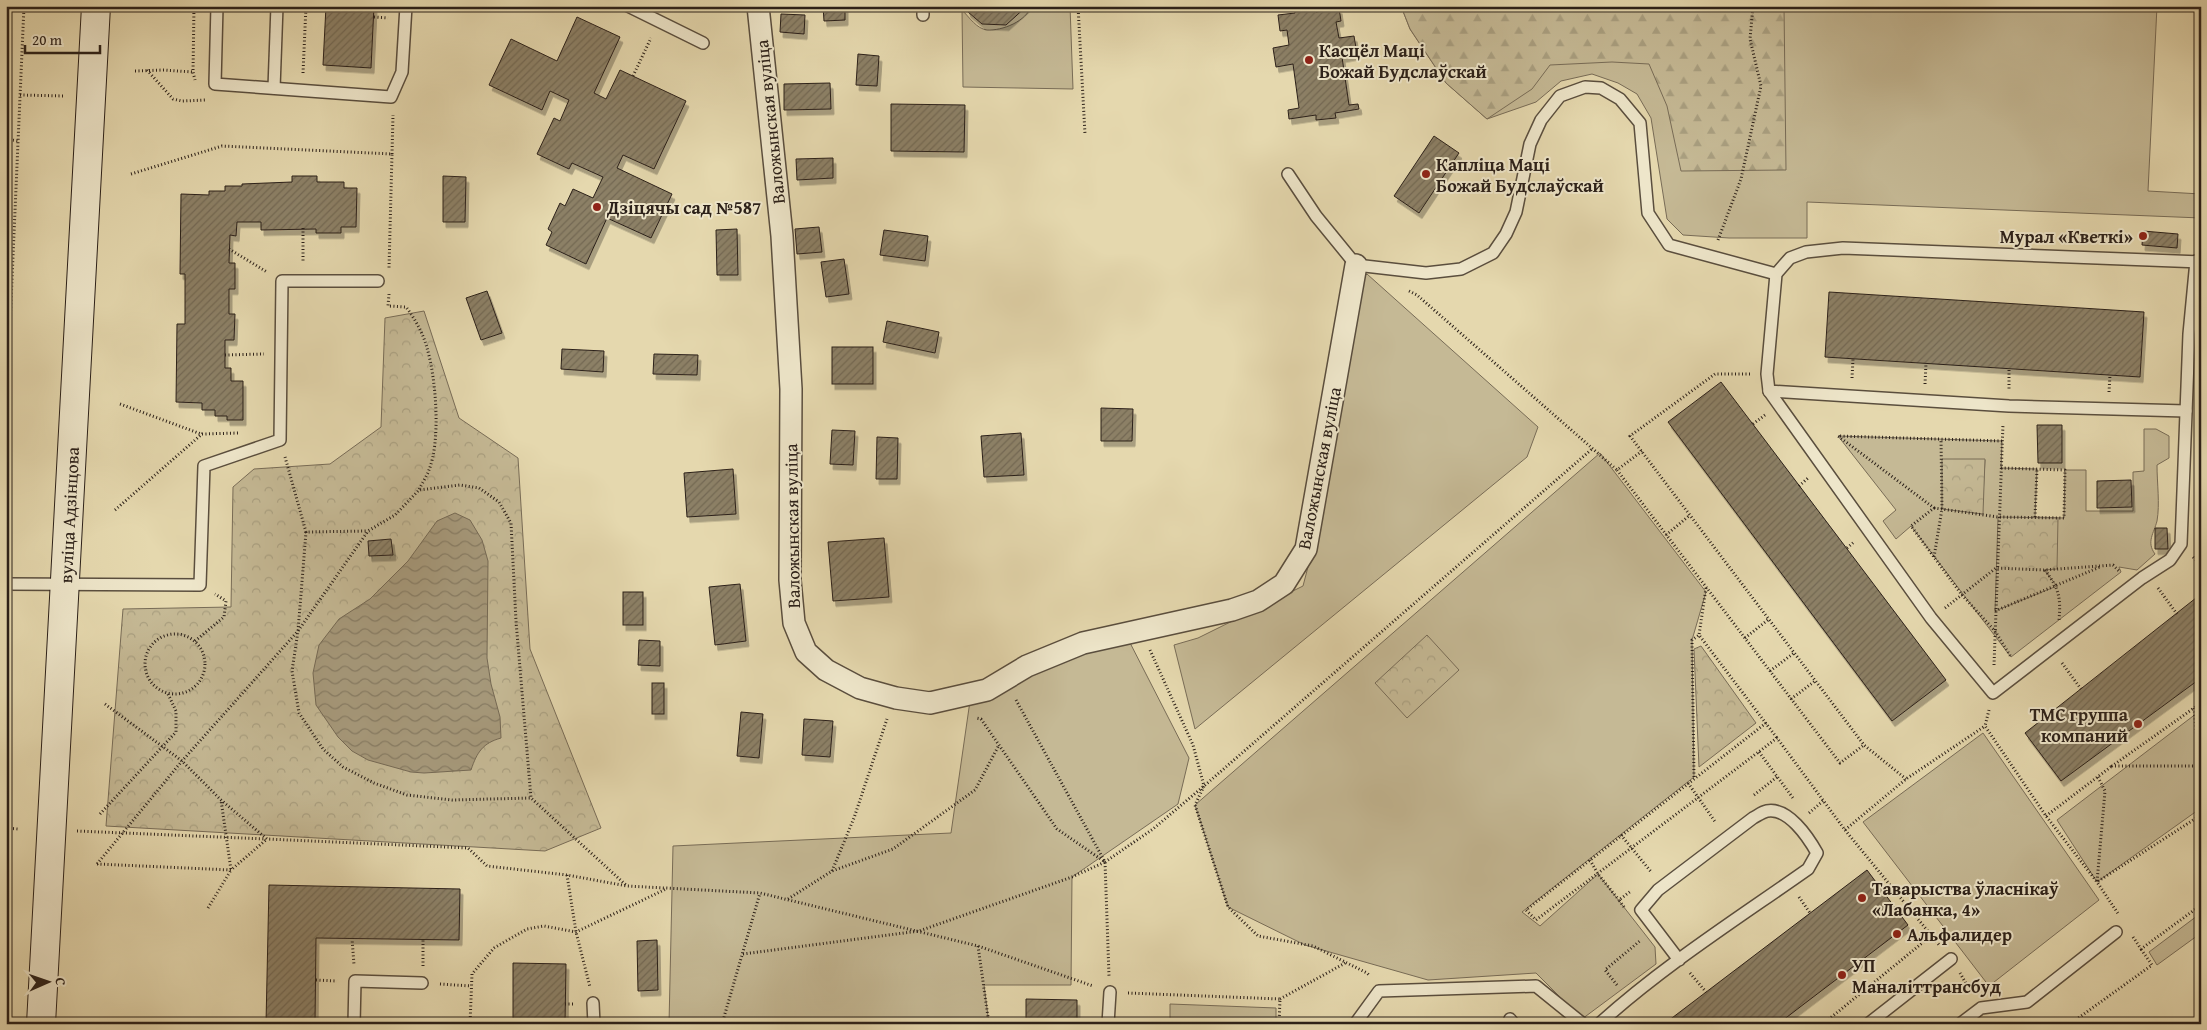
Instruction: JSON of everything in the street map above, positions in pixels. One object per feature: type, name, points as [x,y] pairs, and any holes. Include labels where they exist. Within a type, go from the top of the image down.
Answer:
[{"type":"main road","name":"вуліца Адзінцова","points":[[41,1024],[96,6]]},
{"type":"street","name":"Валожынская вуліца","points":[[758,6],[782,236],[791,389],[790,580],[794,623],[806,652],[826,670],[860,688],[896,698],[930,703],[987,690],[1027,666],[1083,643],[1232,610],[1258,601],[1284,584],[1306,549],[1356,265]]},
{"type":"lane","points":[[218,6],[215,84],[391,97],[402,72],[406,6]]},
{"type":"lane","points":[[274,88],[277,6]]},
{"type":"lane","points":[[628,6],[703,42]]},
{"type":"lane","points":[[1288,174],[1316,216],[1356,265],[1426,273],[1461,269],[1493,253],[1506,234],[1516,212],[1530,144],[1541,120],[1560,96],[1585,87],[1601,88],[1620,99],[1640,123],[1648,213],[1669,244],[1776,274]]},
{"type":"lane","points":[[1843,248],[2198,262],[2189,334],[2181,544],[2170,560],[1993,693],[1931,618],[1769,391],[1767,374],[1776,274],[1790,258],[1806,252],[1843,248]]},
{"type":"lane","points":[[6,584],[200,585],[204,466],[280,440],[282,281],[378,281]]},
{"type":"lane","points":[[1769,391],[2004,406],[2186,411]]},
{"type":"lane","points":[[1598,1024],[1679,960],[1808,869],[1817,852],[1804,830],[1780,812],[1767,811],[1753,818],[1658,890],[1641,910],[1679,960]]},
{"type":"lane","points":[[1960,1024],[1981,1008],[2027,1002],[2116,932]]},
{"type":"lane","points":[[1868,1024],[1951,959]]},
{"type":"lane","points":[[354,1024],[354,981],[422,982]]},
{"type":"lane","points":[[1355,1024],[1379,991],[1536,986],[1583,1024]]},
{"type":"lane","points":[[1108,1024],[1110,992]]},
{"type":"lane","points":[[594,1003],[594,1024]]},
{"type":"path","points":[[6,416],[24,6]]},
{"type":"path","points":[[135,71],[193,72],[194,6]]},
{"type":"path","points":[[303,76],[306,6]]},
{"type":"path","points":[[1078,6],[1085,134]]},
{"type":"path","points":[[1712,255],[1741,178],[1761,86],[1750,39],[1752,6]]},
{"type":"path","points":[[634,76],[658,21]]},
{"type":"path","points":[[20,94],[91,96]]},
{"type":"path","points":[[6,140],[18,140]]},
{"type":"path","points":[[131,174],[222,146],[392,154],[389,272]]},
{"type":"path","points":[[303,228],[304,281]]},
{"type":"path","points":[[229,249],[282,281]]},
{"type":"path","points":[[231,870],[97,864],[182,761],[298,631],[368,531],[395,515],[419,490],[430,468],[436,408],[427,348],[416,320],[406,308],[388,306],[389,290]]},
{"type":"path","points":[[1418,295],[1616,470],[1840,763],[1864,745]]},
{"type":"path","points":[[225,355],[281,353]]},
{"type":"path","points":[[1767,374],[1715,374],[1630,436],[1864,745],[1906,780]]},
{"type":"path","points":[[120,404],[202,434],[239,433]]},
{"type":"path","points":[[2004,406],[1996,568],[1993,693],[1984,726],[2046,816],[2097,882],[2122,919]]},
{"type":"path","points":[[115,510],[202,434]]},
{"type":"path","points":[[2001,468],[2065,470],[2064,518],[1998,517],[1934,508],[1838,436],[2002,440]]},
{"type":"path","points":[[1934,557],[1942,509],[1942,439]]},
{"type":"path","points":[[280,440],[306,532],[298,631],[292,672],[299,712],[323,749],[343,767],[374,783],[407,795],[452,800],[531,798]]},
{"type":"path","points":[[743,954],[920,931],[1072,877],[1105,862],[1153,828],[1204,786],[1592,449]]},
{"type":"path","points":[[1616,470],[1642,451]]},
{"type":"path","points":[[2035,518],[2037,469]]},
{"type":"path","points":[[419,490],[460,485],[479,488],[499,502],[511,523],[516,621],[531,798],[628,886]]},
{"type":"path","points":[[1934,508],[1911,526],[1962,595],[1995,631]]},
{"type":"path","points":[[1666,535],[1690,515]]},
{"type":"path","points":[[306,532],[368,531]]},
{"type":"path","points":[[1931,618],[1996,568],[2045,570],[2103,565],[2113,565],[2121,572],[2145,577],[2177,614]]},
{"type":"path","points":[[1995,611],[2103,565]]},
{"type":"path","points":[[2045,570],[2057,586],[2061,602],[2059,620]]},
{"type":"path","points":[[194,641],[224,616],[226,601],[200,585]]},
{"type":"path","points":[[1706,588],[1699,635],[1777,738]]},
{"type":"path","points":[[1745,638],[1769,619]]},
{"type":"path","points":[[1142,631],[1193,745],[1204,786],[1196,804],[1228,907],[1258,936],[1313,946],[1368,972],[1379,991]]},
{"type":"path","points":[[166,635],[186,636],[194,641],[201,649],[204,658],[202,677],[196,686],[188,692],[178,694],[168,694],[159,690],[146,675],[144,665],[150,646],[157,639],[166,635]]},
{"type":"path","points":[[1694,777],[1692,640],[1699,635]]},
{"type":"path","points":[[2051,649],[2081,689]]},
{"type":"path","points":[[1770,671],[1794,653]]},
{"type":"path","points":[[1005,680],[1105,862],[1110,992]]},
{"type":"path","points":[[1791,699],[1815,681]]},
{"type":"path","points":[[100,814],[176,732],[176,711],[168,694]]},
{"type":"path","points":[[832,871],[854,818],[882,732],[896,698]]},
{"type":"path","points":[[2046,816],[2112,766],[2201,703]]},
{"type":"path","points":[[105,704],[182,761],[220,800],[267,839]]},
{"type":"path","points":[[2194,708],[2201,782]]},
{"type":"path","points":[[973,716],[981,719],[1057,829],[1105,862]]},
{"type":"path","points":[[1536,920],[1526,910],[1694,777],[1766,723]]},
{"type":"path","points":[[788,900],[832,871],[893,849],[975,790],[999,745]]},
{"type":"path","points":[[1759,752],[1794,800]]},
{"type":"path","points":[[2112,766],[2200,766]]},
{"type":"path","points":[[2097,882],[2105,791],[2098,777]]},
{"type":"path","points":[[1688,783],[1716,824]]},
{"type":"path","points":[[220,800],[231,870]]},
{"type":"path","points":[[1806,816],[1824,801]]},
{"type":"path","points":[[2097,882],[2201,815]]},
{"type":"path","points":[[6,828],[18,829]]},
{"type":"path","points":[[1846,830],[1951,959],[1981,1008]]},
{"type":"path","points":[[72,831],[468,848],[487,866],[567,875],[628,886],[760,893],[978,946],[1110,992],[1280,999],[1347,962]]},
{"type":"path","points":[[1621,835],[1652,874]]},
{"type":"path","points":[[208,908],[231,870],[267,839]]},
{"type":"path","points":[[1590,860],[1598,874],[1619,900]]},
{"type":"path","points":[[567,875],[576,932],[594,1003]]},
{"type":"path","points":[[470,1024],[472,974],[494,948],[527,929],[544,926],[576,932],[668,888]]},
{"type":"path","points":[[722,1024],[760,893]]},
{"type":"path","points":[[2141,950],[2201,905]]},
{"type":"path","points":[[2070,1024],[2152,965],[2131,934]]},
{"type":"path","points":[[1823,1024],[1932,935]]},
{"type":"path","points":[[352,938],[354,981]]},
{"type":"path","points":[[423,939],[422,982],[472,986]]},
{"type":"path","points":[[978,946],[989,1024]]},
{"type":"path","points":[[1679,960],[1706,992]]},
{"type":"path","points":[[1280,999],[1279,1023],[1294,1024]]},
{"type":"green space","points":[[1031,6],[1070,6],[1073,89],[963,87],[962,10],[973,22],[983,29],[993,30],[1013,24],[1025,16]]},
{"type":"green space","points":[[1401,6],[2157,6],[2148,191],[2201,194],[2201,218],[1807,202],[1807,238],[1729,238],[1683,235],[1667,219],[1651,118],[1637,94],[1618,83],[1592,74],[1561,81],[1536,102],[1487,119],[1446,83],[1410,29]]},
{"type":"green space","points":[[1401,6],[1784,6],[1786,170],[1681,171],[1667,106],[1649,64],[1612,62],[1550,65],[1532,89],[1487,119],[1446,83],[1410,29]]},
{"type":"green space","points":[[1367,274],[1538,427],[1527,457],[1195,729],[1174,645],[1198,638],[1303,586],[1320,521],[1339,301]]},
{"type":"green space","points":[[424,311],[459,418],[518,458],[530,649],[601,828],[545,851],[106,826],[123,609],[231,607],[233,487],[254,469],[330,464],[381,427],[385,318]]},
{"type":"green space","points":[[2144,429],[2156,429],[2169,436],[2169,458],[2157,465],[2158,514],[2151,541],[2152,550],[2155,554],[2137,570],[2119,567],[2121,572],[2011,657],[1911,526],[1896,539],[1883,521],[1896,510],[1838,436],[2002,441],[2001,468],[2037,469],[2035,517],[2064,518],[2065,470],[2086,470],[2086,511],[2133,511],[2133,472],[2144,471]],"holes":[[[1985,460],[1982,514],[1942,508]],[[2002,568],[2045,570],[2056,586]]]},
{"type":"green space","points":[[1600,453],[1706,592],[1692,640],[1694,777],[1522,912],[1540,926],[1598,874],[1655,947],[1656,964],[1582,1019],[1536,973],[1428,980],[1305,945],[1228,907],[1195,805]]},
{"type":"green space","points":[[1942,459],[1985,459],[1983,514],[1942,509]]},
{"type":"green space","points":[[1998,517],[2058,518],[2057,569],[2044,570],[2057,586],[1995,611]]},
{"type":"green space","points":[[1126,635],[1189,758],[1178,804],[1072,877],[1071,985],[984,985],[989,1024],[669,1024],[673,846],[951,833],[971,694]]},
{"type":"green space","points":[[1427,635],[1459,670],[1407,718],[1375,683]]},
{"type":"green space","points":[[1701,646],[1756,723],[1699,767],[1694,649]]},
{"type":"green space","points":[[2201,710],[2201,808],[2097,882],[2057,820]]},
{"type":"green space","points":[[1983,733],[2099,900],[1989,986],[1863,822]]},
{"type":"green space","points":[[2201,913],[2201,933],[2157,965],[2149,952]]},
{"type":"green space","points":[[1170,1004],[1276,1008],[1276,1024],[1170,1024]]},
{"type":"water","points":[[455,513],[470,520],[482,540],[488,561],[487,658],[491,684],[500,717],[501,738],[482,749],[471,770],[411,772],[368,760],[352,751],[338,737],[316,705],[313,673],[319,645],[339,619],[370,599],[408,561],[437,521]]},
{"type":"building","points":[[326,6],[374,6],[371,68],[323,65]]},
{"type":"building","points":[[823,6],[845,6],[845,20],[824,21]]},
{"type":"building","points":[[966,6],[1027,6],[1006,25],[982,24],[968,12]]},
{"type":"building","name":"Касцёл Маці Божай Будслаўскай","points":[[1294,6],[1314,6],[1316,12],[1339,8],[1341,21],[1336,22],[1339,38],[1354,36],[1357,54],[1342,57],[1349,105],[1358,104],[1359,109],[1335,113],[1336,118],[1316,120],[1316,115],[1289,119],[1288,110],[1299,108],[1293,64],[1276,67],[1273,48],[1289,45],[1287,30],[1280,31],[1278,15],[1295,13]]},
{"type":"building","points":[[781,14],[805,15],[804,34],[780,32]]},
{"type":"building","points":[[577,17],[620,37],[594,93],[606,99],[620,70],[686,101],[654,169],[623,155],[617,168],[672,194],[651,238],[607,218],[586,264],[546,245],[552,232],[548,229],[560,203],[565,206],[573,189],[593,198],[603,177],[572,163],[569,169],[537,154],[554,118],[560,121],[569,100],[550,91],[542,110],[489,85],[511,39],[557,61]]},
{"type":"building","points":[[858,54],[879,56],[877,86],[856,85]]},
{"type":"building","points":[[830,83],[831,109],[784,110],[784,84]]},
{"type":"building","points":[[891,104],[965,105],[964,152],[891,151]]},
{"type":"building","name":"Капліца Маці Божай Будслаўскай","points":[[1434,136],[1459,153],[1419,213],[1394,196]]},
{"type":"building","points":[[833,158],[833,178],[797,180],[796,159]]},
{"type":"building","points":[[292,176],[317,176],[317,182],[344,182],[344,188],[357,188],[356,227],[341,227],[341,233],[316,233],[316,229],[261,230],[261,222],[237,222],[236,236],[230,235],[229,263],[235,263],[235,289],[229,289],[229,314],[235,314],[234,340],[225,340],[225,368],[231,368],[231,381],[243,381],[243,420],[227,420],[227,416],[215,416],[215,410],[202,410],[202,403],[176,402],[177,324],[185,324],[185,274],[180,274],[181,194],[209,195],[209,191],[225,191],[225,186],[292,182]]},
{"type":"building","points":[[443,176],[466,177],[465,222],[443,222]]},
{"type":"building","points":[[819,227],[822,252],[797,254],[795,229]]},
{"type":"building","points":[[737,229],[738,275],[717,275],[716,230]]},
{"type":"building","points":[[884,230],[928,236],[925,261],[880,255]]},
{"type":"building","points":[[2143,231],[2178,234],[2177,248],[2142,245]]},
{"type":"building","points":[[844,259],[849,294],[826,297],[821,262]]},
{"type":"building","points":[[487,291],[502,333],[481,340],[466,298]]},
{"type":"building","points":[[1829,292],[2144,312],[2140,377],[1825,357]]},
{"type":"building","points":[[887,321],[939,332],[935,353],[883,342]]},
{"type":"building","points":[[832,347],[873,347],[873,384],[832,384]]},
{"type":"building","points":[[562,349],[604,351],[603,372],[561,369]]},
{"type":"building","points":[[654,354],[698,355],[697,375],[653,374]]},
{"type":"building","points":[[1721,382],[1946,680],[1892,721],[1668,422]]},
{"type":"building","points":[[1101,408],[1133,409],[1132,441],[1101,441]]},
{"type":"building","points":[[2037,425],[2062,425],[2062,463],[2038,463]]},
{"type":"building","points":[[832,430],[855,431],[853,465],[830,464]]},
{"type":"building","points":[[1021,433],[1024,475],[984,477],[981,436]]},
{"type":"building","points":[[877,437],[898,438],[897,479],[876,479]]},
{"type":"building","points":[[733,469],[736,514],[687,517],[684,473]]},
{"type":"building","points":[[2131,480],[2132,507],[2097,508],[2097,481]]},
{"type":"building","points":[[2155,528],[2167,528],[2168,549],[2155,549]]},
{"type":"building","points":[[884,538],[889,597],[833,601],[828,542]]},
{"type":"building","points":[[391,539],[393,555],[369,556],[368,541]]},
{"type":"building","points":[[740,584],[746,641],[715,645],[709,587]]},
{"type":"building","points":[[623,592],[643,592],[643,625],[623,625]]},
{"type":"building","points":[[2201,594],[2201,678],[2061,781],[2025,733]]},
{"type":"building","points":[[639,640],[660,641],[660,666],[638,665]]},
{"type":"building","points":[[652,683],[664,683],[664,714],[652,714]]},
{"type":"building","points":[[741,712],[763,714],[759,758],[737,756]]},
{"type":"building","points":[[804,719],[833,721],[830,757],[802,755]]},
{"type":"building","points":[[1867,870],[1908,925],[1778,1024],[1664,1024]]},
{"type":"building","points":[[269,885],[460,889],[459,940],[316,938],[315,1024],[266,1024]]},
{"type":"building","points":[[657,940],[658,990],[638,991],[637,941]]},
{"type":"building","points":[[513,963],[566,964],[565,1024],[513,1024]]},
{"type":"building","points":[[1026,999],[1077,1000],[1077,1024],[1017,1024],[1017,1021],[1026,1021]]},
{"type":"place","name":"Касцёл Маці Божай Будслаўскай","points":[[1309,60]]},
{"type":"place","name":"Капліца Маці Божай Будслаўскай","points":[[1426,174]]},
{"type":"place","name":"Дзіцячы сад №587","points":[[597,207]]},
{"type":"place","name":"Мурал «Кветкі»","points":[[2143,236]]},
{"type":"place","name":"ТМС группа компаний","points":[[2138,724]]},
{"type":"place","name":"Таварыства ўласнікаў «Лабанка, 4»","points":[[1862,898]]},
{"type":"place","name":"Альфалидер","points":[[1897,934]]},
{"type":"place","name":"УП Маналіттрансбуд","points":[[1842,975]]}]
